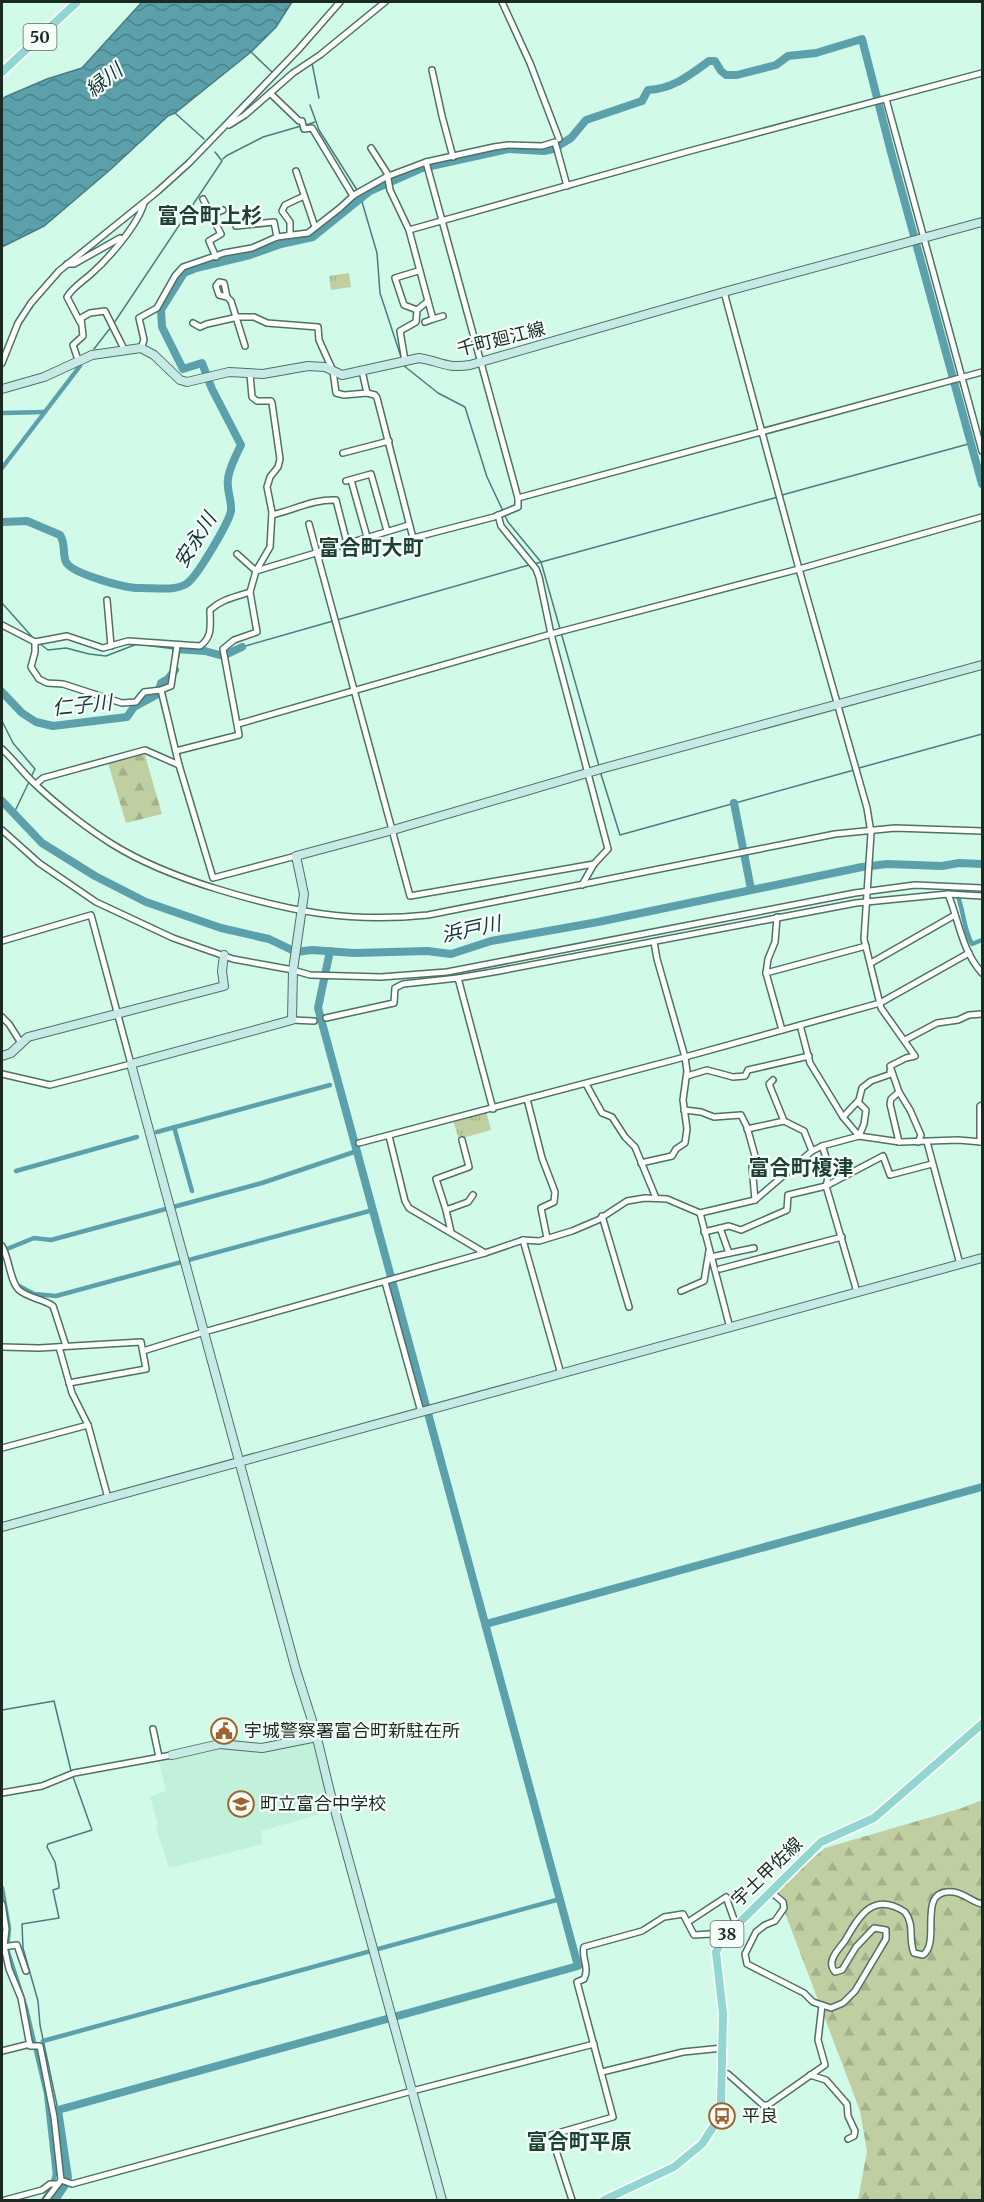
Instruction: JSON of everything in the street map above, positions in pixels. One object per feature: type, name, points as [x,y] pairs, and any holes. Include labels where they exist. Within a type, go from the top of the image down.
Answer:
[{"type":"main road","name":"50","points":[[2,72],[77,2]]},
{"type":"main road","name":"宇土甲佐線","points":[[722,1941],[821,1842],[874,1818],[982,1724]]},
{"type":"main road","name":"38","points":[[604,2200],[674,2167],[702,2144],[717,2121],[721,2104],[723,2048],[722,1990],[716,1952],[722,1941]]},
{"type":"street","points":[[2,363],[18,323],[31,303],[67,264],[189,163],[298,50],[340,2]]},
{"type":"street","points":[[218,134],[385,2]]},
{"type":"street","points":[[502,2],[530,63],[557,140],[567,186]]},
{"type":"street","points":[[432,70],[441,117],[453,157]]},
{"type":"street","points":[[409,230],[686,152],[982,73]]},
{"type":"street","points":[[270,93],[299,121],[302,121],[304,129],[312,128],[353,196]]},
{"type":"street","points":[[885,99],[982,451]]},
{"type":"street","points":[[2,389],[44,377],[92,355],[141,348],[144,340],[139,318],[157,308],[175,276],[183,267],[216,256],[252,248],[277,237],[308,233],[364,189],[387,177],[426,162],[508,145],[542,146],[557,140]]},
{"type":"street","points":[[371,148],[387,174],[396,204],[409,230],[418,271],[433,319]]},
{"type":"street","points":[[194,323],[200,327],[238,317],[254,317],[267,323],[318,327],[320,340],[333,371],[336,393],[344,395],[367,393],[377,398],[413,538],[498,515],[518,507],[518,498],[426,162]]},
{"type":"street","points":[[296,171],[315,227]]},
{"type":"street","points":[[290,235],[290,222],[282,211],[285,205],[293,199],[304,196]]},
{"type":"street","points":[[203,199],[221,234],[209,241],[216,256]]},
{"type":"street","points":[[78,360],[73,345],[83,336],[80,321],[67,297],[76,285],[97,269],[127,234],[142,211],[144,202]]},
{"type":"street","points":[[211,215],[223,210]]},
{"type":"street","points":[[236,226],[274,222],[277,237]]},
{"type":"street","name":"千町廻江線","points":[[141,348],[154,355],[180,380],[188,382],[229,372],[250,374],[308,366],[325,367],[342,375],[419,358],[456,368],[982,222]]},
{"type":"street","points":[[67,264],[74,264],[127,234]]},
{"type":"street","points":[[417,310],[404,305],[395,278],[418,271]]},
{"type":"street","points":[[724,292],[871,830],[868,892],[863,925],[864,939],[880,1003],[886,1016],[915,1056],[890,1066]]},
{"type":"street","points":[[227,297],[238,317],[245,346]]},
{"type":"street","points":[[405,361],[400,331],[416,322],[417,310],[428,301]]},
{"type":"street","points":[[80,321],[90,313],[105,311],[124,349]]},
{"type":"street","points":[[425,322],[443,316]]},
{"type":"street","points":[[362,371],[367,393]]},
{"type":"street","points":[[518,498],[982,372]]},
{"type":"street","points":[[176,751],[239,735],[223,649],[234,640],[257,632],[250,591],[256,571],[270,547],[272,515],[267,483],[278,467],[280,459],[271,401],[257,401],[252,397],[250,374]]},
{"type":"street","points":[[342,453],[389,441]]},
{"type":"street","points":[[366,537],[349,481],[371,474],[387,531]]},
{"type":"street","points":[[272,515],[292,511],[314,501],[336,500],[347,543]]},
{"type":"street","points":[[498,515],[501,526],[536,569],[608,849],[594,864],[582,885]]},
{"type":"street","points":[[238,724],[572,629],[980,518]]},
{"type":"street","points":[[309,524],[410,896],[594,864]]},
{"type":"street","points":[[256,571],[409,525]]},
{"type":"street","points":[[237,554],[256,571]]},
{"type":"street","points":[[2,625],[35,642],[67,636],[103,648],[128,642],[200,646],[210,636],[210,610],[218,602],[228,597],[250,591]]},
{"type":"street","points":[[107,600],[111,646]]},
{"type":"street","points":[[35,642],[32,667],[39,679],[47,683],[63,684],[122,703],[136,702],[144,692],[171,686],[177,646]]},
{"type":"street","points":[[161,690],[179,765],[213,878],[982,665]]},
{"type":"street","points":[[2,749],[36,784],[112,844],[169,872],[241,896],[300,912],[356,917],[407,917],[466,909],[835,834],[871,830],[942,828],[982,831]]},
{"type":"street","points":[[36,784],[43,778],[145,750],[179,765]]},
{"type":"street","points":[[2,830],[39,862],[96,902],[173,938],[224,956],[310,975],[415,975],[447,972],[868,892],[915,885],[982,888]]},
{"type":"street","points":[[292,1020],[293,970],[304,889],[296,856]]},
{"type":"street","points":[[948,894],[963,942],[982,973]]},
{"type":"street","points":[[326,1018],[394,1003],[395,988],[403,984],[458,978],[867,902],[948,894],[982,896]]},
{"type":"street","points":[[2,940],[91,915],[442,2200]]},
{"type":"street","points":[[871,963],[956,915]]},
{"type":"street","points":[[777,917],[775,942],[768,959],[766,973],[782,1030]]},
{"type":"street","points":[[641,1163],[672,1156],[676,1149],[685,1143],[687,1129],[682,1100],[687,1076],[685,1057],[654,942]]},
{"type":"street","points":[[766,973],[866,946]]},
{"type":"street","points":[[359,1143],[449,1118],[527,1100],[880,1003],[969,953]]},
{"type":"street","points":[[2,1056],[11,1053],[28,1037],[224,986],[222,970],[224,956]]},
{"type":"street","points":[[458,978],[493,1109]]},
{"type":"street","points":[[905,1040],[937,1023],[982,1014]]},
{"type":"street","points":[[2,1017],[21,1043]]},
{"type":"street","points":[[2,1074],[50,1085],[292,1020],[314,1021]]},
{"type":"street","points":[[800,1025],[809,1056],[822,1083],[843,1117],[859,1136]]},
{"type":"street","points":[[687,1076],[707,1070],[733,1077],[745,1076],[748,1070],[809,1056]]},
{"type":"street","points":[[890,1066],[899,1092],[921,1135],[918,1142]]},
{"type":"street","points":[[843,1117],[858,1102],[862,1088],[871,1081],[891,1074],[890,1066]]},
{"type":"street","points":[[773,1080],[769,1084],[784,1120],[804,1131],[812,1151]]},
{"type":"street","points":[[586,1084],[602,1113],[612,1117],[625,1137],[635,1147],[656,1198]]},
{"type":"street","points":[[899,1092],[891,1099],[890,1104],[899,1142]]},
{"type":"street","points":[[527,1100],[542,1158],[555,1192],[554,1202],[542,1208],[547,1238]]},
{"type":"street","points":[[858,1102],[866,1110],[859,1136]]},
{"type":"street","points":[[143,1351],[387,1282],[523,1240],[539,1241],[586,1226],[627,1201],[656,1198],[679,1203],[700,1213],[755,1200],[812,1151],[859,1136],[899,1142],[958,1140],[981,1142],[978,1114],[982,1105]]},
{"type":"street","points":[[684,1110],[701,1112],[714,1117],[741,1115],[757,1163],[752,1166],[755,1200]]},
{"type":"street","points":[[747,1129],[784,1120]]},
{"type":"street","points":[[388,1136],[405,1202],[410,1208],[485,1253]]},
{"type":"street","points":[[451,1232],[436,1179],[469,1167],[462,1140]]},
{"type":"street","points":[[927,1142],[960,1264]]},
{"type":"street","points":[[822,1146],[829,1179],[826,1186],[857,1292]]},
{"type":"street","points":[[704,1232],[729,1226],[741,1230],[787,1210],[788,1195],[826,1186],[882,1156],[890,1175],[932,1164]]},
{"type":"street","points":[[446,1210],[468,1202],[473,1195]]},
{"type":"street","points":[[700,1213],[730,1328]]},
{"type":"street","points":[[602,1216],[629,1307]]},
{"type":"street","points":[[720,1228],[729,1253]]},
{"type":"street","points":[[720,1269],[842,1237]]},
{"type":"street","points":[[523,1240],[561,1374]]},
{"type":"street","points":[[681,1291],[704,1281],[709,1248]]},
{"type":"street","points":[[711,1257],[754,1248]]},
{"type":"street","points":[[3,1249],[16,1287],[21,1292],[53,1306],[69,1383],[88,1425],[108,1498]]},
{"type":"street","points":[[2,1527],[982,1258]]},
{"type":"street","points":[[387,1282],[425,1411]]},
{"type":"street","points":[[2,1347],[141,1342],[146,1369],[69,1383]]},
{"type":"street","points":[[2,1448],[88,1425]]},
{"type":"street","points":[[153,1729],[159,1757]]},
{"type":"street","points":[[2,1793],[42,1786],[71,1774],[220,1744],[262,1748],[317,1737]]},
{"type":"street","points":[[770,1892],[783,1902],[784,1908],[775,1921],[756,1932],[748,1945],[745,1961],[750,1967],[794,1988],[822,2006],[831,2008],[838,2006],[848,1998],[886,1939],[886,1930],[874,1928],[856,1947],[842,1970],[835,1972],[832,1970],[831,1964],[838,1949],[859,1916],[868,1908],[887,1905],[905,1912],[912,1929],[912,1949],[914,1953],[923,1955],[930,1946],[931,1910],[937,1897],[947,1892],[956,1892],[982,1904]]},
{"type":"street","points":[[688,1922],[726,1897],[736,1925]]},
{"type":"street","points":[[2,1904],[9,1969],[21,1998],[34,2046]]},
{"type":"street","points":[[572,2200],[551,2135],[613,2117],[577,1982],[584,1979],[587,1973],[584,1947],[642,1931],[664,1917],[683,1914],[694,1935],[710,1934],[722,1941]]},
{"type":"street","points":[[5,1946],[17,1945],[26,1971]]},
{"type":"street","points":[[722,2072],[728,2074],[765,2106],[825,2065],[819,2040],[822,2006]]},
{"type":"street","points":[[5,2200],[42,2190],[58,2182],[70,2184],[594,2044]]},
{"type":"street","points":[[2,2051],[40,2046],[54,2117],[58,2182],[46,2200]]},
{"type":"street","points":[[602,2072],[683,2052],[723,2048]]},
{"type":"street","points":[[810,2075],[826,2080],[847,2104],[848,2116],[855,2131],[854,2136],[848,2139]]},
{"type":"shaded area","name":"町立富合中学校","points":[[313,1743],[331,1811],[261,1831],[263,1844],[169,1868],[156,1828],[158,1824],[150,1796],[166,1791],[159,1762],[219,1748],[267,1752]]},
{"type":"green space","points":[[349,273],[351,287],[331,290],[329,276]]},
{"type":"green space","points":[[144,752],[162,814],[126,823],[108,763]]},
{"type":"green space","points":[[486,1111],[491,1130],[459,1139],[453,1121]]},
{"type":"green space","points":[[982,1800],[982,2200],[858,2200],[867,2151],[860,2111],[776,1889],[825,1848],[962,1808]]},
{"type":"water","name":"緑川","points":[[142,2],[292,2],[276,27],[251,52],[175,113],[168,116],[111,169],[44,226],[2,247],[2,100],[47,79],[82,68]]},
{"type":"waterway","points":[[315,56],[381,2]]},
{"type":"waterway","name":"安永川","points":[[2,522],[27,521],[60,535],[66,562],[70,567],[101,580],[134,588],[171,588],[186,584],[204,562],[229,517],[231,511],[229,475],[241,445],[212,389],[202,363],[183,369],[162,327],[161,310],[184,273],[281,244],[313,237],[370,191],[422,168],[508,149],[544,151],[553,149],[571,138],[586,120],[642,101],[648,90],[673,84],[709,61],[715,61],[726,75],[737,75],[776,65],[788,56],[816,53],[862,39],[982,484]]},
{"type":"waterway","points":[[251,52],[272,72]]},
{"type":"waterway","points":[[312,63],[319,98]]},
{"type":"waterway","points":[[310,105],[319,130],[357,190]]},
{"type":"waterway","points":[[175,113],[204,139]]},
{"type":"waterway","points":[[306,125],[315,122]]},
{"type":"waterway","points":[[223,159],[263,137],[301,126]]},
{"type":"waterway","points":[[114,323],[222,161],[215,152]]},
{"type":"waterway","points":[[360,195],[377,253],[380,293],[401,357]]},
{"type":"waterway","points":[[94,349],[111,327]]},
{"type":"waterway","points":[[403,365],[438,393],[465,407],[487,477],[503,511]]},
{"type":"waterway","points":[[2,468],[80,366]]},
{"type":"waterway","points":[[2,413],[45,412]]},
{"type":"waterway","points":[[782,495],[972,443]]},
{"type":"waterway","points":[[534,564],[778,497]]},
{"type":"waterway","points":[[505,516],[541,562],[599,766]]},
{"type":"waterway","points":[[337,620],[529,565]]},
{"type":"waterway","points":[[2,603],[35,640]]},
{"type":"waterway","points":[[242,647],[333,621]]},
{"type":"waterway","points":[[39,643],[48,650],[66,648],[106,656],[137,644],[175,649]]},
{"type":"waterway","name":"仁子川","points":[[176,655],[176,649],[205,651],[223,656],[242,647]]},
{"type":"waterway","name":"仁子川","points":[[2,692],[22,713],[36,722],[53,726],[127,717],[134,707],[158,694],[161,683],[168,679],[175,670]]},
{"type":"waterway","points":[[2,721],[13,743],[35,769],[31,777]]},
{"type":"waterway","points":[[859,768],[982,734]]},
{"type":"waterway","points":[[600,771],[620,835],[854,770]]},
{"type":"waterway","points":[[14,813],[29,782]]},
{"type":"waterway","name":"浜戸川","points":[[2,801],[42,843],[95,876],[146,902],[221,928],[269,939],[296,952],[312,950],[354,953],[427,951],[451,954],[491,941],[598,922],[862,867],[887,864],[942,866],[959,863],[982,864]]},
{"type":"waterway","points":[[734,803],[751,889]]},
{"type":"waterway","points":[[957,894],[972,944],[982,940]]},
{"type":"waterway","points":[[55,2200],[68,2177],[58,2110],[578,1966],[318,1008],[330,951]]},
{"type":"waterway","points":[[157,1132],[330,1085]]},
{"type":"waterway","points":[[174,1127],[192,1191]]},
{"type":"waterway","points":[[16,1171],[137,1137]]},
{"type":"waterway","points":[[2,1251],[34,1238],[51,1240],[262,1183],[357,1151]]},
{"type":"waterway","points":[[19,1286],[34,1294],[56,1296],[373,1210]]},
{"type":"waterway","points":[[486,1624],[982,1487]]},
{"type":"waterway","points":[[2,1710],[54,1701],[71,1771],[92,1830],[48,1844],[47,1847],[55,1862],[59,1885],[59,1888],[53,1890],[59,1918],[22,1924],[23,1948],[38,2001],[40,2025],[58,2110]]},
{"type":"waterway","points":[[2,1888],[9,1928],[7,1949],[26,2008],[46,2093],[55,2174],[51,2189],[43,2200]]},
{"type":"waterway","points":[[43,2041],[560,1899]]},
{"type":"place","name":"宇城警察署富合町新駐在所","points":[[224,1731]]},
{"type":"place","name":"町立富合中学校","points":[[241,1804]]},
{"type":"place","name":"平良","points":[[722,2116]]},
{"type":"district","name":"富合町上杉","points":[[210,216]]},
{"type":"district","name":"富合町大町","points":[[371,548]]},
{"type":"district","name":"富合町榎津","points":[[801,1168]]},
{"type":"district","name":"富合町平原","points":[[579,2142]]}]
